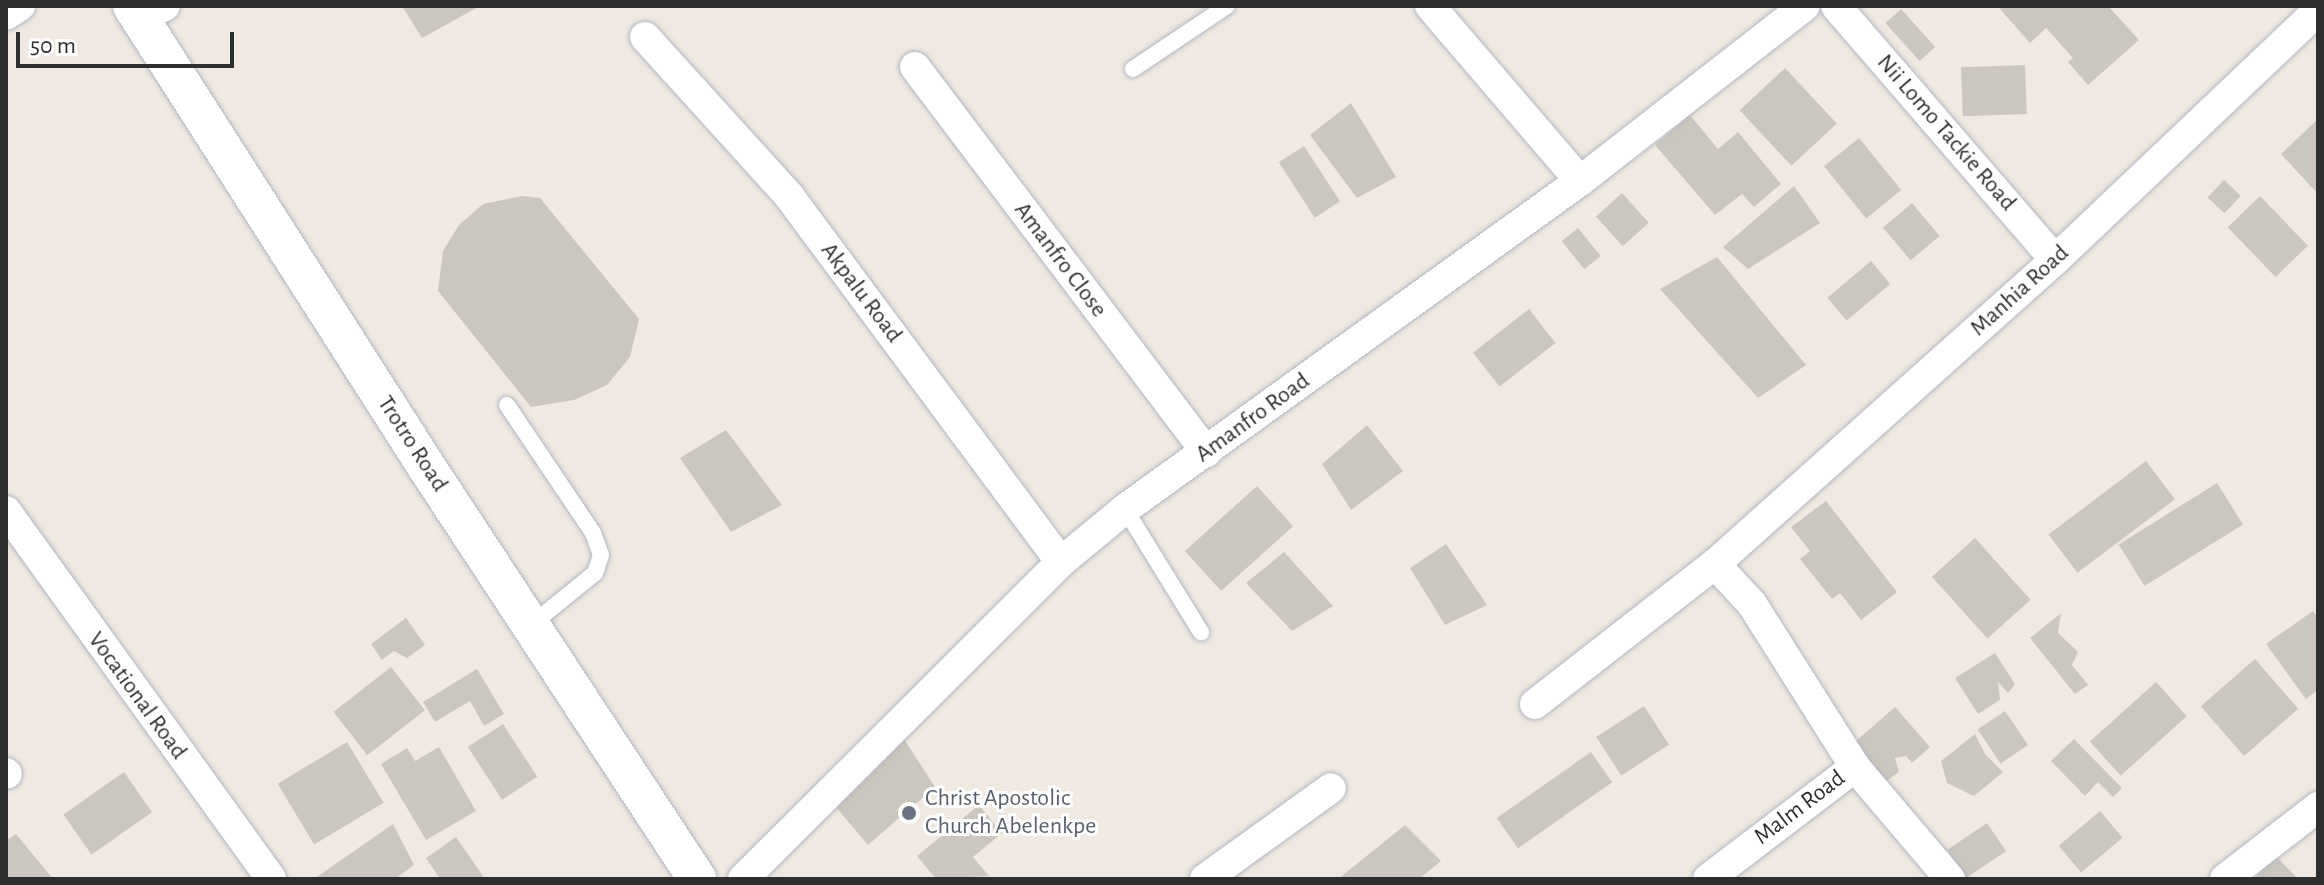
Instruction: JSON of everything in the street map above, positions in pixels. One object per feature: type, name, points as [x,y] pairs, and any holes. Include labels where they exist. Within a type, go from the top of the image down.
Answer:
[{"type":"street","points":[[6,15],[20,6]]},
{"type":"street","points":[[1430,6],[1580,181]]},
{"type":"street","name":"Amanfro Road","points":[[743,879],[1061,562],[1125,509],[1580,181],[1805,6]]},
{"type":"street","name":"Nii Lomo Tackie Road","points":[[1836,6],[2055,260]]},
{"type":"street","name":"Trotro Road","points":[[146,10],[531,625],[697,879]]},
{"type":"street","name":"Manhia Road","points":[[1535,704],[1715,564],[2055,260],[2318,10]]},
{"type":"street","name":"Akpalu Road","points":[[645,37],[789,196],[1061,562]]},
{"type":"street","name":"Amanfro Close","points":[[915,67],[1206,452]]},
{"type":"street","name":"Vocational Road","points":[[9,528],[271,879]]},
{"type":"street","points":[[1715,564],[1752,604],[1855,767],[1950,879]]},
{"type":"street","name":"Malm Road","points":[[1708,879],[1855,767]]},
{"type":"street","points":[[1205,879],[1331,788]]},
{"type":"street","points":[[2225,879],[2318,807]]},
{"type":"lane","points":[[1133,69],[1227,6]]},
{"type":"lane","points":[[507,405],[593,533],[601,555],[595,573],[531,625]]},
{"type":"lane","points":[[1125,509],[1201,632]]},
{"type":"building","points":[[402,6],[480,6],[422,38]]},
{"type":"building","points":[[2003,6],[2108,6],[2139,40],[2088,85],[2068,62],[2073,58],[2046,28],[2030,43],[2000,9]]},
{"type":"building","points":[[1901,9],[1935,47],[1920,61],[1885,23]]},
{"type":"building","points":[[2025,65],[2027,114],[1963,116],[1961,67]]},
{"type":"building","points":[[1785,68],[1837,124],[1791,166],[1740,110]]},
{"type":"building","points":[[1351,103],[1396,177],[1357,198],[1310,135]]},
{"type":"building","points":[[1690,115],[1718,149],[1738,132],[1781,184],[1754,207],[1742,194],[1715,215],[1655,145]]},
{"type":"building","points":[[2318,119],[2318,194],[2281,154]]},
{"type":"building","points":[[1859,138],[1901,190],[1866,218],[1824,166]]},
{"type":"building","points":[[1304,146],[1340,201],[1315,218],[1279,162]]},
{"type":"building","points":[[2224,180],[2241,196],[2224,213],[2208,198]]},
{"type":"building","points":[[1794,186],[1820,223],[1748,269],[1723,247]]},
{"type":"building","points":[[1622,193],[1649,223],[1623,246],[1596,216]]},
{"type":"building","points":[[522,196],[540,198],[639,319],[630,357],[607,385],[574,400],[531,407],[438,291],[443,251],[459,225],[483,204]]},
{"type":"building","points":[[2260,196],[2308,246],[2276,277],[2228,227]]},
{"type":"building","points":[[1912,203],[1940,236],[1911,260],[1883,227]]},
{"type":"building","points":[[1578,228],[1601,256],[1584,269],[1562,241]]},
{"type":"building","points":[[1717,257],[1806,365],[1758,398],[1660,289]]},
{"type":"building","points":[[1871,261],[1890,284],[1847,321],[1827,298]]},
{"type":"building","points":[[1529,309],[1555,343],[1500,387],[1473,353]]},
{"type":"building","points":[[1367,425],[1403,471],[1351,510],[1322,464]]},
{"type":"building","points":[[726,430],[782,505],[731,532],[680,458]]},
{"type":"building","points":[[2146,461],[2175,499],[2077,573],[2049,534]]},
{"type":"building","points":[[2217,483],[2243,525],[2145,586],[2119,544]]},
{"type":"building","points":[[1257,486],[1293,526],[1221,591],[1185,551]]},
{"type":"building","points":[[1826,501],[1897,592],[1861,620],[1840,593],[1832,599],[1800,559],[1810,551],[1791,527]]},
{"type":"building","points":[[1975,538],[2031,600],[1987,638],[1932,577]]},
{"type":"building","points":[[1446,544],[1487,605],[1445,625],[1410,568]]},
{"type":"building","points":[[1284,552],[1333,606],[1292,631],[1246,583]]},
{"type":"building","points":[[2313,611],[2318,618],[2318,690],[2306,699],[2266,644]]},
{"type":"building","points":[[2061,613],[2058,633],[2078,652],[2072,665],[2088,685],[2075,694],[2030,638]]},
{"type":"building","points":[[406,618],[425,645],[407,658],[394,651],[382,660],[371,644]]},
{"type":"building","points":[[1995,653],[2015,684],[2008,693],[1998,682],[2000,700],[1978,714],[1955,678]]},
{"type":"building","points":[[2255,659],[2298,709],[2244,756],[2201,706]]},
{"type":"building","points":[[391,667],[425,710],[367,755],[333,712]]},
{"type":"building","points":[[477,669],[504,714],[484,726],[470,701],[435,722],[423,702]]},
{"type":"building","points":[[2156,682],[2187,716],[2121,776],[2090,742]]},
{"type":"building","points":[[1644,706],[1669,745],[1621,776],[1596,737]]},
{"type":"building","points":[[1895,707],[1930,747],[1912,763],[1906,756],[1895,758],[1899,772],[1885,782],[1848,748]]},
{"type":"building","points":[[2005,711],[2028,745],[2001,763],[1978,729]]},
{"type":"building","points":[[503,724],[537,777],[502,800],[468,747]]},
{"type":"building","points":[[1975,734],[1985,754],[2003,772],[1974,796],[1947,783],[1941,761]]},
{"type":"building","points":[[902,736],[935,787],[868,845],[834,805]]},
{"type":"building","points":[[2074,739],[2122,788],[2113,797],[2098,782],[2085,796],[2051,761]]},
{"type":"building","points":[[347,742],[384,803],[314,845],[278,784]]},
{"type":"building","points":[[439,747],[476,811],[426,840],[381,764],[407,748],[415,761]]},
{"type":"building","points":[[1591,752],[1612,782],[1518,848],[1497,818]]},
{"type":"building","points":[[124,772],[152,812],[91,855],[63,814]]},
{"type":"building","points":[[979,805],[1002,833],[973,857],[989,876],[936,879],[917,856]]},
{"type":"building","points":[[2100,811],[2122,838],[2081,873],[2059,846]]},
{"type":"building","points":[[1987,823],[2006,851],[1966,878],[1947,850]]},
{"type":"building","points":[[393,824],[414,865],[395,879],[314,879]]},
{"type":"building","points":[[1405,825],[1441,861],[1419,879],[1338,879]]},
{"type":"building","points":[[16,834],[53,879],[6,879],[6,841]]},
{"type":"building","points":[[456,837],[485,879],[440,879],[426,858]]},
{"type":"building","points":[[2276,856],[2298,879],[2254,879]]},
{"type":"place","name":"Christ Apostolic Church Abelenkpe","points":[[909,813]]}]
